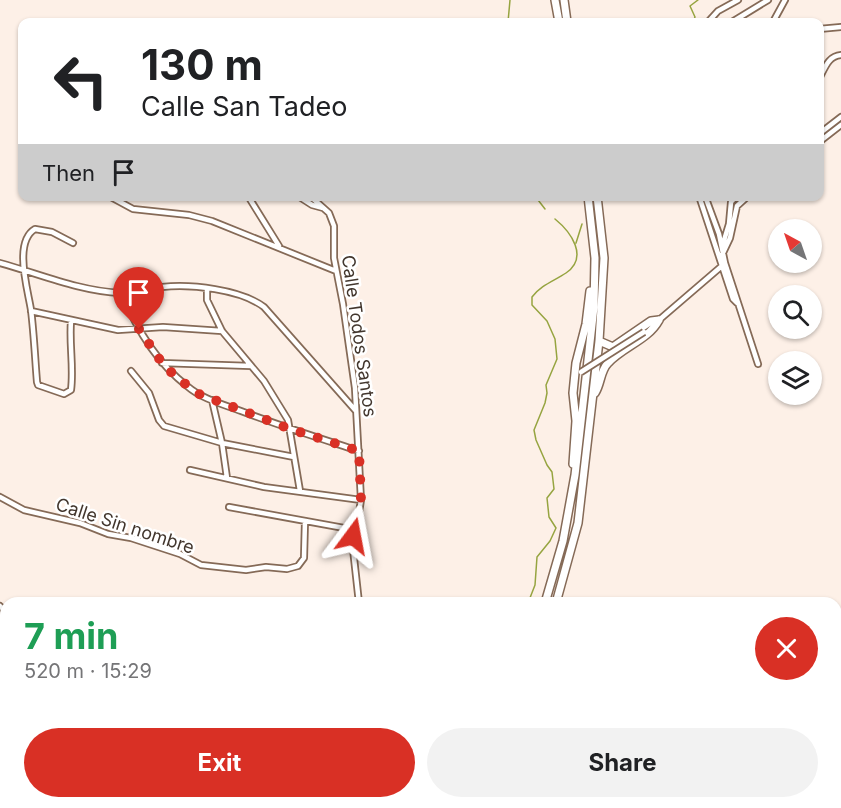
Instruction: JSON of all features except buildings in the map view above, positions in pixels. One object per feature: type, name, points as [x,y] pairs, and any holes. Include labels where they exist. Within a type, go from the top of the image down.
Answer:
[{"type":"highway","points":[[555,0],[558,18]]},
{"type":"highway","points":[[564,0],[566,18]]},
{"type":"highway","points":[[547,597],[562,541],[575,476],[595,278],[589,201]]},
{"type":"highway","points":[[558,597],[578,523],[599,341],[604,258],[598,201]]},
{"type":"highway","points":[[575,476],[572,456],[576,422],[573,393],[578,373],[576,363],[595,278]]},
{"type":"highway","points":[[599,341],[613,346],[651,321],[659,320]]},
{"type":"highway","points":[[593,395],[599,388],[603,370],[609,362],[653,330],[659,320]]},
{"type":"street","points":[[712,18],[718,11],[738,0]]},
{"type":"street","points":[[739,18],[768,0]]},
{"type":"street","points":[[775,18],[785,0]]},
{"type":"street","points":[[824,29],[841,27]]},
{"type":"street","points":[[824,71],[832,57],[841,55]]},
{"type":"street","points":[[824,130],[841,117]]},
{"type":"street","points":[[824,138],[841,125]]},
{"type":"street","points":[[118,201],[133,209],[189,215],[212,221],[279,246],[336,271]]},
{"type":"street","points":[[251,201],[279,246]]},
{"type":"street","points":[[306,201],[325,208]]},
{"type":"street","points":[[316,201],[325,208]]},
{"type":"street","points":[[701,201],[721,252]]},
{"type":"street","points":[[706,201],[733,299],[737,303],[758,364]]},
{"type":"street","points":[[721,252],[729,224],[730,201]]},
{"type":"street","points":[[732,201],[737,206]]},
{"type":"street","points":[[721,252],[730,238],[737,206],[742,201]]},
{"type":"street","name":"Calle Todos Santos","points":[[325,208],[332,217],[334,226],[336,271],[351,358],[356,411],[361,500],[353,549],[358,597]]},
{"type":"street","points":[[71,321],[69,337],[73,375],[71,390],[64,394],[38,385],[31,310],[24,269],[25,247],[31,231],[39,229],[52,232],[73,243]]},
{"type":"street","points":[[0,263],[56,281],[122,293],[167,286],[207,289],[255,300],[264,307],[356,411]]},
{"type":"street","points":[[578,373],[644,332],[723,265]]},
{"type":"street","points":[[207,289],[207,300],[222,331],[273,395],[288,420],[300,491]]},
{"type":"street","points":[[122,293],[139,329],[162,363],[188,387],[212,400],[290,429],[359,451]]},
{"type":"street","points":[[31,310],[118,330],[163,327],[222,331]]},
{"type":"street","points":[[162,363],[251,366]]},
{"type":"street","points":[[131,371],[149,393],[159,420],[164,426],[222,443],[294,457]]},
{"type":"street","points":[[212,400],[227,478]]},
{"type":"street","points":[[190,470],[264,487],[361,500]]},
{"type":"street","name":"Calle Sin nombre","points":[[0,497],[24,510],[80,523],[108,534],[140,540],[201,565],[246,570],[266,567],[292,569],[298,566],[304,558],[305,521]]},
{"type":"street","points":[[229,507],[355,530]]},
{"type":"waterway","points":[[508,18],[510,0]]},
{"type":"waterway","points":[[695,18],[690,6],[698,0]]},
{"type":"waterway","points":[[539,201],[545,209]]},
{"type":"waterway","points":[[530,597],[535,585],[537,557],[550,541],[556,528],[549,517],[547,498],[554,489],[552,472],[536,440],[534,430],[545,403],[546,385],[557,359],[555,339],[547,321],[532,305],[532,297],[539,289],[573,267],[577,252],[572,238],[555,219]]},
{"type":"waterway","points":[[576,243],[582,224]]},
{"type":"route","points":[[139,329],[162,363],[199,394],[290,429],[359,451],[361,500],[353,536]]}]
